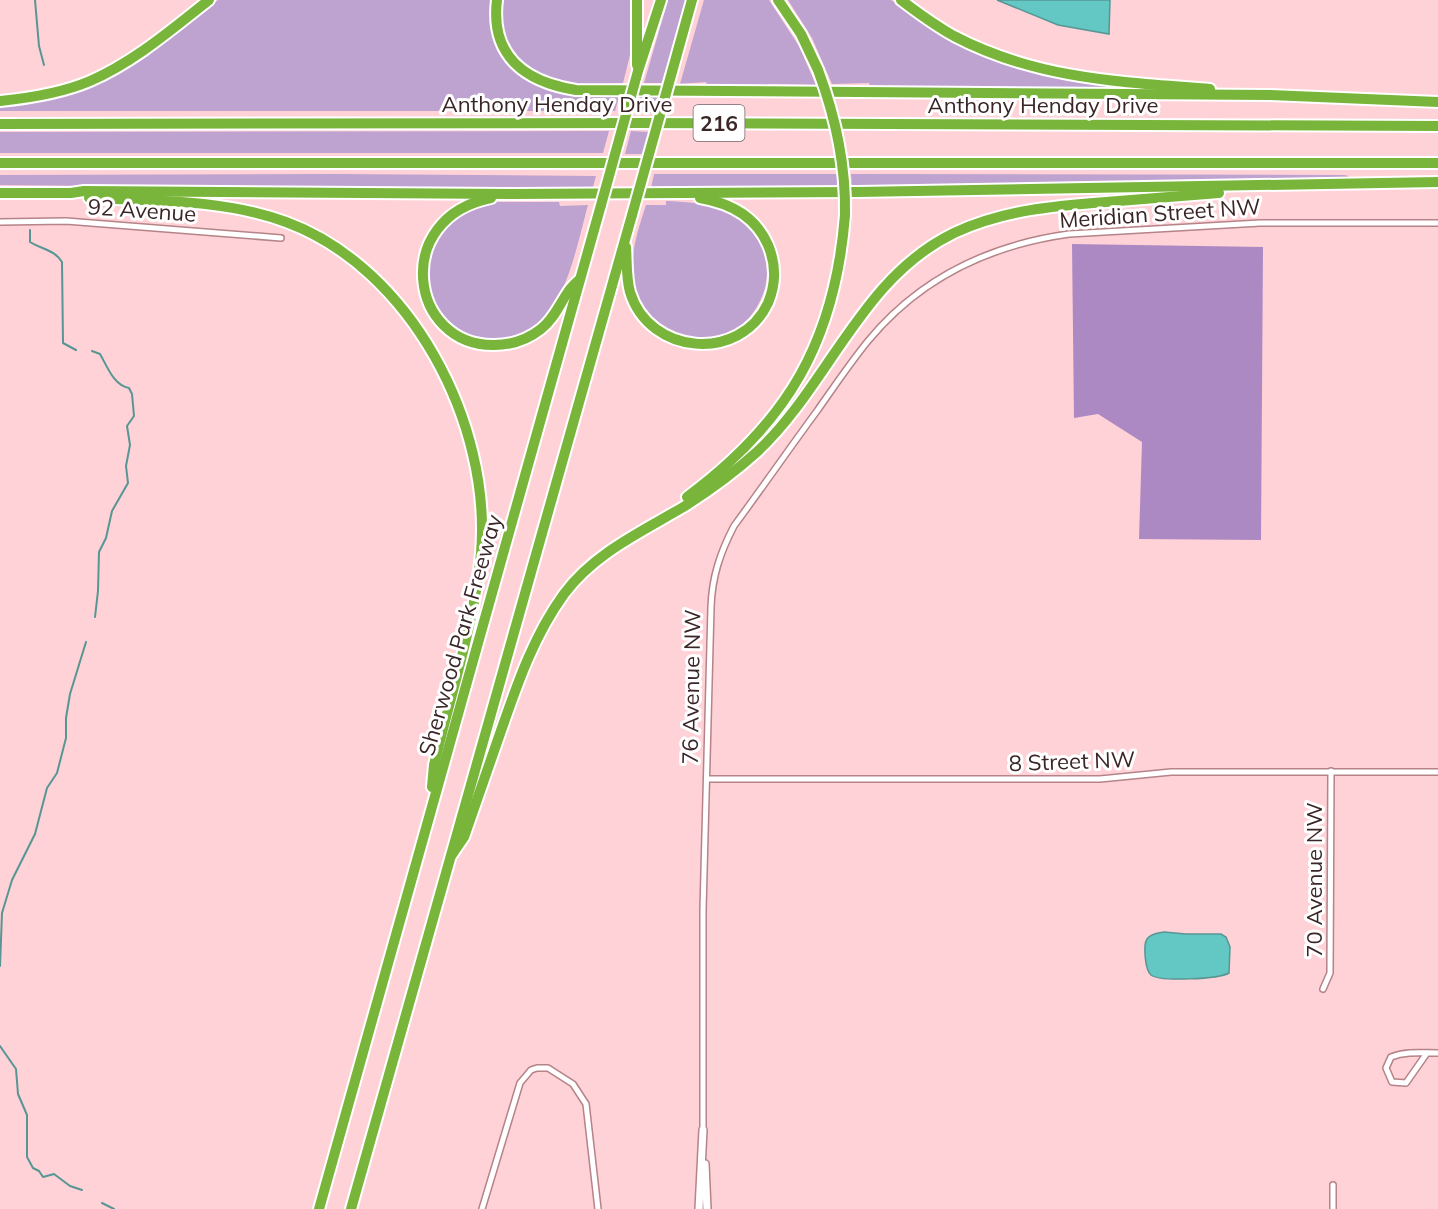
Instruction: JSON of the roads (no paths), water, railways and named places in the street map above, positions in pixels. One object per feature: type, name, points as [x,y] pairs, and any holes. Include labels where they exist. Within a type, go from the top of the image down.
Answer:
[{"type":"highway","points":[[180,22],[182,13],[197,0]]},
{"type":"highway","points":[[0,101],[47,94],[88,82],[123,65],[209,0]]},
{"type":"highway","points":[[497,0],[496,29],[509,57],[529,75],[544,83],[576,90],[1270,95],[1438,102]]},
{"type":"highway","points":[[637,0],[638,71]]},
{"type":"highway","points":[[638,71],[661,0]]},
{"type":"highway","points":[[351,1209],[692,0]]},
{"type":"highway","points":[[636,535],[690,495],[737,455],[763,429],[783,403],[809,360],[826,319],[837,276],[845,215],[845,183],[838,135],[834,113],[818,70],[801,34],[778,0]]},
{"type":"highway","points":[[901,0],[953,36],[1029,67],[1100,81],[1270,95]]},
{"type":"highway","name":"Sherwood Park Freeway","points":[[319,1209],[638,71]]},
{"type":"highway","name":"Anthony Henday Drive","points":[[0,124],[637,123],[1438,126]]},
{"type":"highway","name":"216","points":[[0,163],[1438,163]]},
{"type":"highway","points":[[0,193],[84,191],[686,193],[1438,182]]},
{"type":"highway","points":[[451,856],[464,837],[520,675],[546,620],[564,593],[596,561],[705,493],[755,453],[795,410],[875,297],[908,263],[951,235],[992,218],[1032,209],[1245,191],[1276,186]]},
{"type":"highway","points":[[71,193],[86,197],[242,209],[306,230],[347,256],[386,291],[424,339],[441,368],[462,417],[474,461],[482,514],[476,594],[434,765],[431,807]]},
{"type":"highway","points":[[626,235],[629,291],[634,304],[650,325],[670,338],[697,345],[723,342],[735,338],[748,329],[764,311],[772,291],[773,260],[765,239],[755,224],[742,212],[722,203],[686,193]]},
{"type":"highway","points":[[513,194],[477,201],[465,206],[454,212],[433,233],[423,260],[422,276],[429,302],[442,323],[453,332],[476,343],[501,345],[521,341],[541,329],[549,321],[568,292],[582,276]]},
{"type":"street","name":"92 Avenue","points":[[0,222],[66,221],[281,237]]},
{"type":"street","name":"Meridian Street NW","points":[[902,306],[922,289],[970,261],[1003,248],[1048,237],[1260,223],[1438,223]]},
{"type":"street","name":"76 Avenue NW","points":[[699,1209],[703,1130],[703,910],[714,575],[722,550],[734,526],[857,355],[902,306]]},
{"type":"street","name":"70 Avenue NW","points":[[1323,988],[1330,974],[1331,771]]},
{"type":"street","name":"8 Street NW","points":[[708,779],[1100,779],[1170,772],[1438,772]]},
{"type":"street","points":[[1427,1053],[1406,1083],[1392,1082],[1386,1068],[1391,1057],[1402,1053],[1427,1053],[1438,1053]]},
{"type":"street","points":[[482,1209],[522,1079],[531,1070],[548,1068],[573,1084],[586,1104],[598,1209]]},
{"type":"street","name":"76 Avenue NW","points":[[703,1130],[708,1209]]},
{"type":"street","points":[[1333,1185],[1333,1209]]},
{"type":"water","points":[[997,0],[1110,0],[1109,34],[1058,25]]},
{"type":"water","points":[[1164,932],[1221,934],[1226,937],[1230,947],[1229,973],[1190,979],[1151,975],[1146,963],[1146,942],[1151,936]]},
{"type":"waterway","points":[[35,0],[39,46],[44,65]]},
{"type":"waterway","points":[[30,230],[30,242],[52,252],[62,262],[63,343],[76,350]]},
{"type":"waterway","points":[[92,351],[100,354],[115,380],[129,388],[132,394],[134,416],[127,426],[130,445],[126,466],[128,483],[112,511],[106,538],[99,552],[95,617]]},
{"type":"waterway","points":[[0,966],[2,913],[12,880],[35,834],[47,788],[57,773],[66,738],[66,718],[70,694],[86,642]]},
{"type":"waterway","points":[[0,1046],[16,1069],[18,1094],[27,1115],[27,1157],[33,1168],[43,1177],[54,1174],[70,1186],[82,1190]]},
{"type":"waterway","points":[[102,1203],[114,1209]]}]
